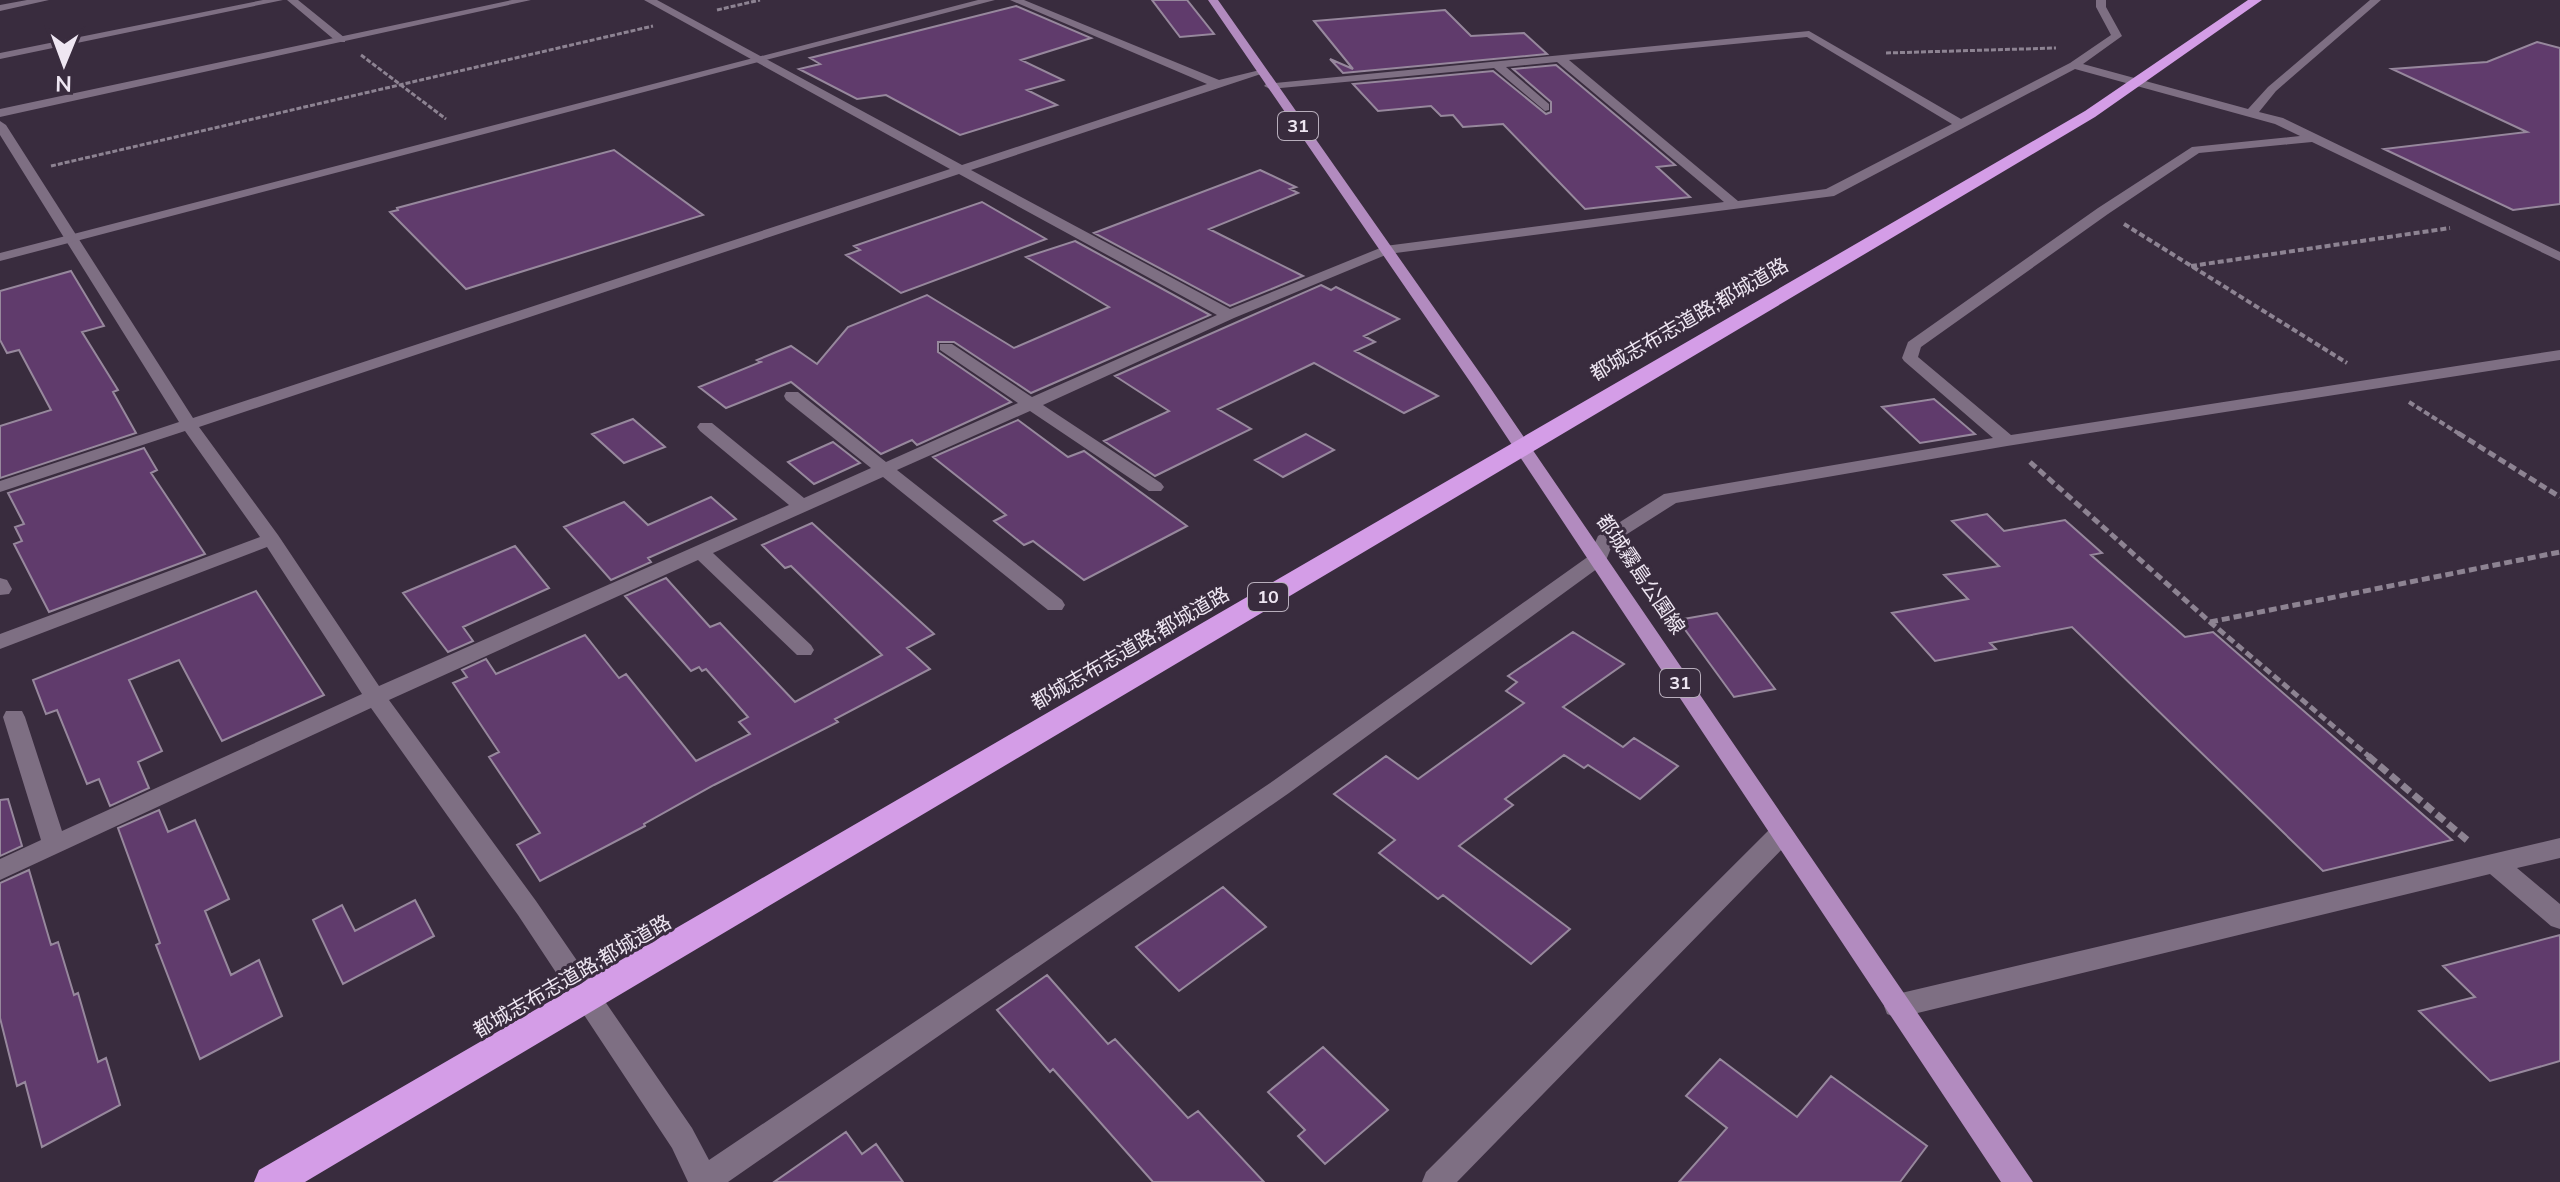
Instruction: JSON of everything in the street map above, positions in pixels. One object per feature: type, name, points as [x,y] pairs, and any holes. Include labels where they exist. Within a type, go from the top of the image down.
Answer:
[{"type":"highway","name":"都城志布志道路;都城道路","points":[[272,1182],[2090,114],[2256,0]]},
{"type":"main road","name":"都城霧島公園線","points":[[1213,0],[1481,386],[2018,1182]]},
{"type":"street","points":[[0,8],[44,0]]},
{"type":"street","points":[[0,56],[278,0]]},
{"type":"street","points":[[292,0],[341,40]]},
{"type":"street","points":[[0,113],[526,0]]},
{"type":"street","points":[[649,0],[1229,315]]},
{"type":"street","points":[[0,257],[990,0]]},
{"type":"street","points":[[1015,0],[1218,84]]},
{"type":"street","points":[[0,870],[375,697],[1229,315],[1385,250],[1736,206],[1838,190],[2105,47],[2117,36],[2101,7],[2101,0]]},
{"type":"street","points":[[2252,112],[2272,89],[2376,0]]},
{"type":"street","points":[[1270,86],[1809,34],[1961,124]]},
{"type":"street","points":[[1559,58],[1736,206]]},
{"type":"street","points":[[1496,64],[1545,107]]},
{"type":"street","points":[[2074,65],[2252,112],[2314,138],[2560,257]]},
{"type":"street","points":[[0,487],[1260,71]]},
{"type":"street","points":[[0,125],[189,425],[271,539],[375,697],[527,908],[682,1138],[704,1182],[1281,787],[1598,559],[1605,540],[1671,498],[2007,441],[2560,355]]},
{"type":"street","points":[[2007,441],[1910,358],[1914,345],[2103,211],[2196,150],[2314,138]]},
{"type":"street","points":[[946,347],[1155,487]]},
{"type":"street","points":[[792,396],[1055,605]]},
{"type":"street","points":[[706,427],[803,507]]},
{"type":"street","points":[[0,642],[271,539]]},
{"type":"street","points":[[700,552],[804,650]]},
{"type":"street","points":[[14,717],[55,846]]},
{"type":"street","points":[[1437,1182],[1781,834]]},
{"type":"street","points":[[1897,1006],[2560,848]]},
{"type":"street","points":[[2495,864],[2560,919]]},
{"type":"path","points":[[30,171],[760,0]]},
{"type":"path","points":[[341,40],[467,135]]},
{"type":"path","points":[[1845,54],[2105,47]]},
{"type":"path","points":[[2103,211],[2560,497]]},
{"type":"path","points":[[2190,266],[2488,223]]},
{"type":"path","points":[[2007,441],[2210,622],[2495,864]]},
{"type":"path","points":[[2210,622],[2560,552]]},
{"type":"building","points":[[1152,0],[1187,0],[1214,34],[1180,37]]},
{"type":"building","points":[[1016,6],[1091,38],[1021,60],[1063,80],[1027,90],[1057,105],[960,135],[886,95],[857,99],[799,69],[820,64],[810,58]]},
{"type":"building","points":[[1445,10],[1471,36],[1524,33],[1547,54],[1343,73],[1330,59],[1353,69],[1314,21]]},
{"type":"building","points":[[2537,42],[2560,48],[2560,204],[2513,210],[2384,149],[2527,132],[2392,69],[2487,62]]},
{"type":"building","points":[[1556,65],[1675,165],[1657,167],[1690,197],[1585,209],[1503,124],[1463,127],[1453,115],[1441,116],[1431,106],[1378,111],[1353,84],[1493,71],[1546,114],[1551,112],[1551,102],[1513,69]]},
{"type":"building","points":[[614,150],[703,215],[466,289],[390,212],[397,208]]},
{"type":"building","points":[[1260,170],[1296,187],[1290,189],[1298,193],[1209,229],[1303,276],[1230,306],[1094,233]]},
{"type":"building","points":[[982,202],[1046,239],[901,293],[846,255],[860,250],[854,246]]},
{"type":"building","points":[[1075,241],[1210,315],[1031,393],[954,342],[938,342],[938,352],[1011,402],[917,445],[912,440],[881,454],[791,382],[726,408],[699,387],[761,362],[757,360],[791,346],[817,364],[848,327],[927,295],[1014,348],[1109,307],[1026,257]]},
{"type":"building","points":[[71,271],[104,326],[82,332],[118,390],[113,392],[136,433],[0,478],[0,426],[51,410],[19,350],[7,353],[0,340],[0,291]]},
{"type":"building","points":[[1321,285],[1331,290],[1336,287],[1399,319],[1364,336],[1375,342],[1355,351],[1438,396],[1404,413],[1314,363],[1218,409],[1251,429],[1155,476],[1104,441],[1169,411],[1115,376]]},
{"type":"building","points":[[1934,399],[1975,434],[1920,443],[1882,407]]},
{"type":"building","points":[[633,419],[665,447],[624,463],[592,434]]},
{"type":"building","points":[[1018,420],[1068,457],[1084,451],[1187,526],[1084,580],[1033,541],[1024,545],[994,521],[1006,515],[933,457]]},
{"type":"building","points":[[1306,434],[1334,450],[1283,477],[1255,460]]},
{"type":"building","points":[[833,442],[860,463],[814,484],[788,462]]},
{"type":"building","points":[[144,448],[157,470],[151,473],[205,554],[49,612],[14,544],[22,541],[15,527],[24,524],[8,493]]},
{"type":"building","points":[[711,497],[736,519],[648,558],[651,562],[611,580],[564,527],[624,502],[648,525]]},
{"type":"building","points":[[1987,514],[2004,531],[2065,520],[2102,553],[2091,555],[2185,637],[2213,632],[2452,840],[2323,871],[2072,627],[1990,643],[1996,649],[1935,661],[1892,613],[1968,599],[1944,575],[1999,566],[1952,521]]},
{"type":"building","points":[[812,523],[934,634],[907,648],[930,669],[835,719],[838,722],[714,785],[645,826],[540,881],[517,845],[540,833],[489,757],[499,752],[453,683],[467,677],[462,670],[486,659],[496,674],[585,635],[619,678],[626,674],[696,761],[750,734],[739,722],[748,717],[706,669],[702,671],[699,667],[691,671],[625,596],[666,578],[710,627],[720,623],[795,702],[882,655],[791,566],[785,568],[762,545]]},
{"type":"building","points":[[515,546],[549,588],[463,627],[473,641],[448,652],[403,593]]},
{"type":"building","points":[[256,591],[324,695],[222,741],[179,660],[129,680],[162,751],[138,762],[149,788],[110,806],[99,779],[87,784],[57,710],[46,714],[33,680]]},
{"type":"building","points":[[1717,613],[1775,689],[1734,697],[1678,620]]},
{"type":"building","points":[[1573,632],[1624,664],[1563,707],[1623,747],[1634,738],[1678,766],[1640,799],[1588,765],[1584,768],[1564,755],[1505,799],[1513,805],[1459,846],[1570,929],[1531,964],[1443,895],[1438,899],[1379,853],[1395,840],[1334,794],[1386,756],[1418,779],[1524,703],[1506,691],[1517,682],[1508,676]]},
{"type":"building","points":[[8,799],[22,846],[0,856],[0,800]]},
{"type":"building","points":[[159,810],[168,832],[195,820],[229,899],[205,911],[231,975],[259,960],[282,1016],[200,1059],[156,945],[160,943],[118,828]]},
{"type":"building","points":[[29,870],[51,945],[58,942],[74,995],[78,993],[98,1062],[106,1058],[120,1105],[42,1147],[25,1082],[17,1086],[0,1018],[0,883]]},
{"type":"building","points":[[1223,887],[1266,927],[1179,991],[1136,947]]},
{"type":"building","points":[[415,900],[434,936],[343,984],[313,920],[342,905],[355,931]]},
{"type":"building","points":[[2560,935],[2560,1061],[2490,1081],[2419,1011],[2475,997],[2443,966]]},
{"type":"building","points":[[1047,975],[1108,1044],[1115,1039],[1188,1118],[1198,1111],[1264,1182],[1153,1182],[997,1010]]},
{"type":"building","points":[[1323,1047],[1388,1110],[1325,1164],[1298,1136],[1305,1130],[1268,1092]]},
{"type":"building","points":[[1720,1059],[1797,1117],[1831,1076],[1927,1146],[1900,1182],[1679,1182],[1727,1128],[1686,1096]]},
{"type":"building","points":[[846,1132],[862,1154],[876,1144],[903,1182],[774,1182]]}]
